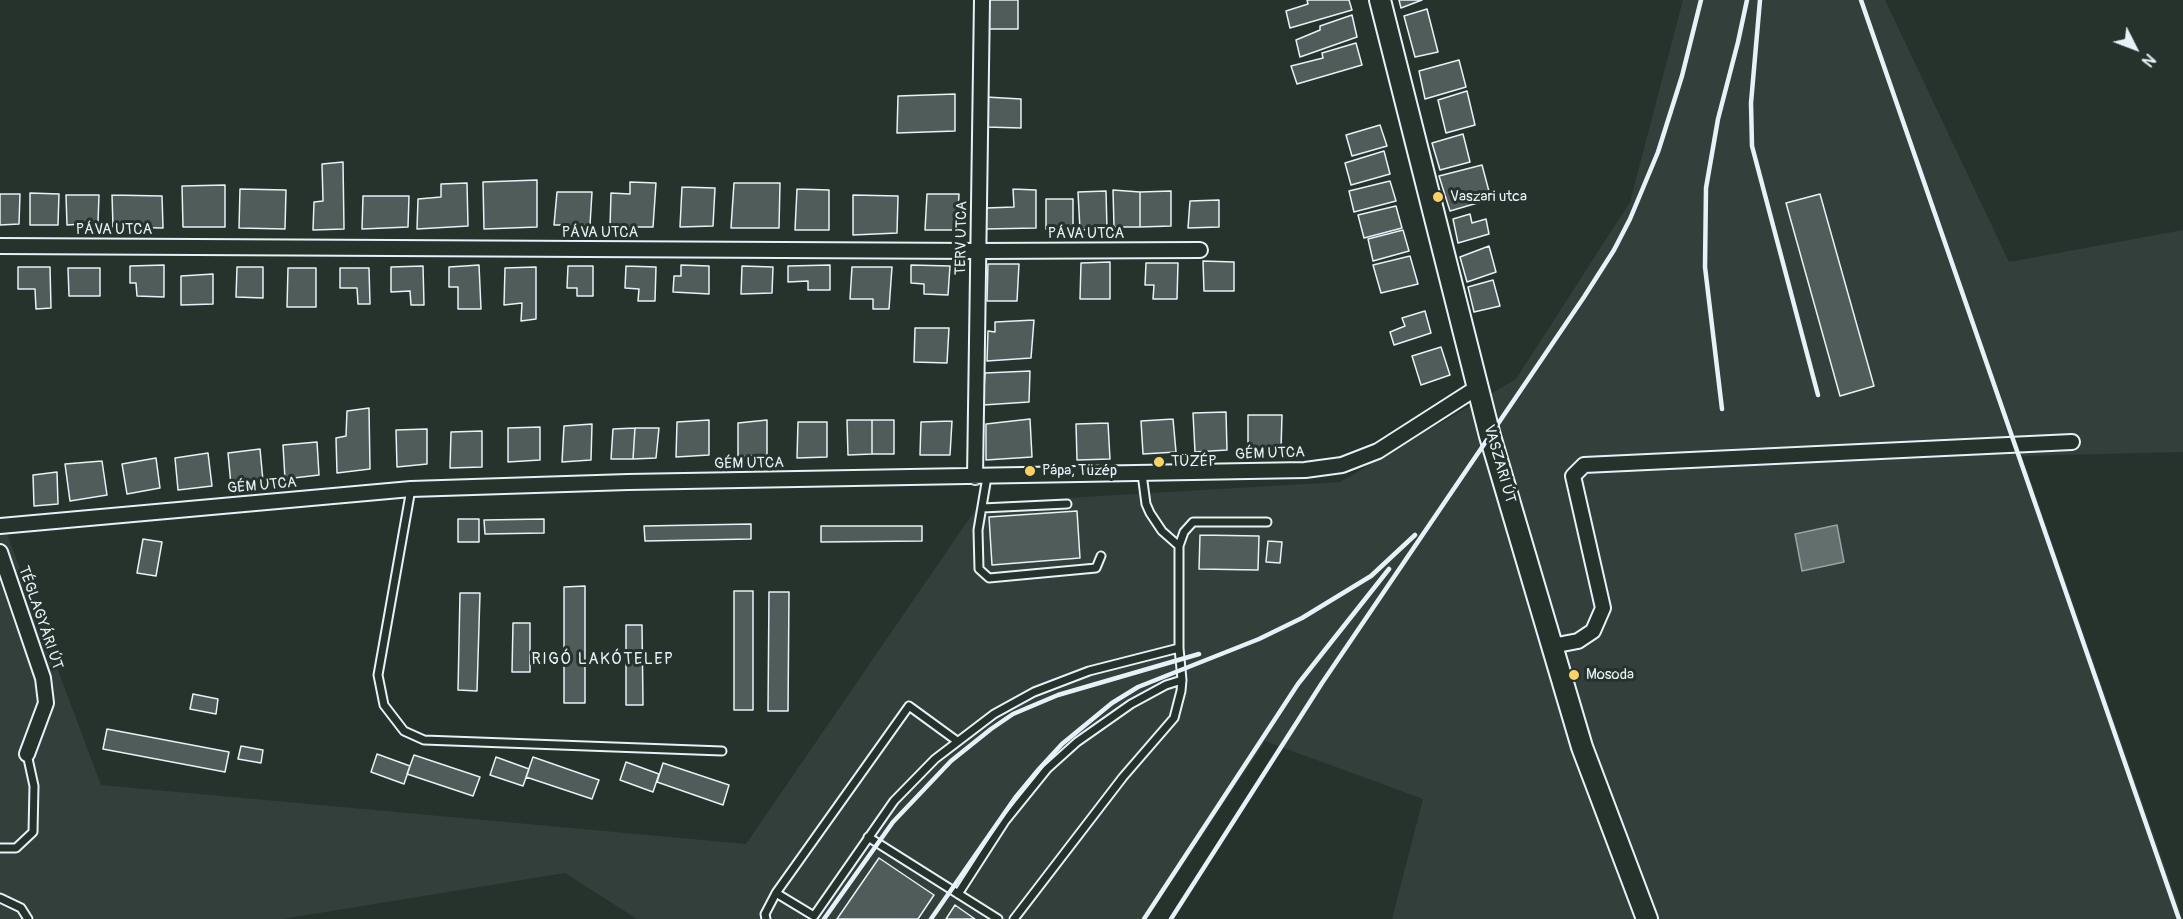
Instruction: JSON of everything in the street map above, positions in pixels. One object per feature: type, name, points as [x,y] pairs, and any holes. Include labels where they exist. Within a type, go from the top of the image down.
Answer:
[{"type":"main road","name":"VASZARI ÚT","points":[[1380,0],[1490,436],[1581,747],[1647,919]]},
{"type":"street","name":"TERV UTCA","points":[[981,477],[978,251],[982,0]]},
{"type":"street","name":"PÁVA UTCA","points":[[0,246],[1200,250]]},
{"type":"street","name":"GÉM UTCA","points":[[0,526],[411,489],[640,482],[1305,470],[1342,465],[1358,460],[1394,441],[1478,387]]},
{"type":"street","points":[[1552,646],[1578,641],[1593,632],[1603,608],[1573,476],[1584,465],[2072,442]]},
{"type":"street","name":"TÉGLAGYÁRI ÚT","points":[[0,552],[43,678],[46,703],[27,754]]},
{"type":"lane","points":[[1142,474],[1146,504],[1150,513],[1162,531],[1179,546]]},
{"type":"lane","points":[[981,477],[982,508],[978,530],[979,569],[988,578],[1096,568],[1101,556]]},
{"type":"lane","points":[[411,489],[378,675],[384,705],[404,731],[424,740],[722,752]]},
{"type":"lane","points":[[982,508],[1067,504]]},
{"type":"lane","points":[[1014,919],[1123,777],[1174,718],[1182,680],[1179,648],[1179,546],[1184,532],[1193,522],[1267,522]]},
{"type":"lane","points":[[776,893],[813,916],[894,801],[935,759],[994,714],[1034,692],[1089,671],[1179,648]]},
{"type":"lane","points":[[958,894],[1005,821],[1047,769],[1077,742],[1131,704],[1166,685],[1182,680]]},
{"type":"lane","points":[[766,919],[765,914],[776,893],[909,706],[957,741]]},
{"type":"lane","name":"TÉGLAGYÁRI ÚT","points":[[0,848],[16,848],[33,832],[34,786],[27,754]]},
{"type":"lane","points":[[868,837],[998,919]]},
{"type":"lane","points":[[0,898],[21,908],[28,919]]},
{"type":"shaded area","points":[[1683,0],[1885,0],[2009,262],[2183,230],[2183,452],[2022,456],[2183,919],[1392,919],[1423,799],[1265,741],[1147,919],[637,919],[565,873],[282,919],[0,919],[0,515],[101,785],[746,844],[980,503],[1340,482],[1516,379],[1630,202]]},
{"type":"shaded area","points":[[1837,525],[1844,562],[1802,571],[1795,534]]},
{"type":"building","points":[[988,0],[1018,0],[1018,29],[988,29]]},
{"type":"building","points":[[1307,0],[1349,0],[1352,10],[1290,28],[1286,11],[1308,4]]},
{"type":"building","points":[[1399,0],[1422,0],[1401,8]]},
{"type":"building","points":[[1427,9],[1438,52],[1415,57],[1404,16]]},
{"type":"building","points":[[1352,15],[1357,37],[1300,57],[1296,40],[1320,30],[1320,26]]},
{"type":"building","points":[[1356,43],[1362,65],[1297,84],[1291,66],[1323,58],[1322,53]]},
{"type":"building","points":[[1459,60],[1466,87],[1425,99],[1419,71]]},
{"type":"building","points":[[1467,91],[1475,125],[1446,133],[1438,100]]},
{"type":"building","points":[[955,94],[955,131],[897,133],[898,96]]},
{"type":"building","points":[[986,97],[1021,99],[1021,128],[986,127]]},
{"type":"building","points":[[1380,125],[1387,146],[1352,156],[1346,135]]},
{"type":"building","points":[[1463,134],[1470,162],[1440,170],[1432,143]]},
{"type":"building","points":[[1384,151],[1390,174],[1351,185],[1345,163]]},
{"type":"building","points":[[343,162],[344,229],[313,230],[314,202],[323,201],[322,164]]},
{"type":"building","points":[[1482,165],[1491,199],[1450,211],[1439,176]]},
{"type":"building","points":[[537,180],[537,227],[484,229],[483,182]]},
{"type":"building","points":[[1390,181],[1396,201],[1354,212],[1349,191]]},
{"type":"building","points":[[630,182],[656,183],[653,227],[610,227],[611,193],[630,194]]},
{"type":"building","points":[[467,183],[468,226],[417,229],[418,199],[441,197],[441,184]]},
{"type":"building","points":[[734,183],[780,183],[779,228],[731,228]]},
{"type":"building","points":[[225,185],[225,227],[183,227],[182,186]]},
{"type":"building","points":[[682,187],[715,188],[713,226],[680,227]]},
{"type":"building","points":[[240,189],[286,190],[285,229],[239,228]]},
{"type":"building","points":[[797,189],[829,190],[829,230],[795,230]]},
{"type":"building","points":[[1013,189],[1036,190],[1036,228],[986,229],[986,208],[1014,207]]},
{"type":"building","points":[[1113,190],[1140,192],[1140,227],[1114,227]]},
{"type":"building","points":[[1106,191],[1107,229],[1080,230],[1078,192]]},
{"type":"building","points":[[1171,191],[1171,226],[1140,227],[1140,192]]},
{"type":"building","points":[[557,192],[592,192],[590,225],[554,225]]},
{"type":"building","points":[[30,193],[59,194],[58,225],[30,225]]},
{"type":"building","points":[[0,194],[20,194],[19,224],[0,225]]},
{"type":"building","points":[[927,194],[959,194],[957,230],[925,230]]},
{"type":"building","points":[[1820,194],[1874,386],[1840,396],[1786,203]]},
{"type":"building","points":[[66,195],[99,195],[98,223],[67,225]]},
{"type":"building","points":[[112,195],[162,196],[163,228],[113,227]]},
{"type":"building","points":[[853,195],[898,196],[897,233],[853,235]]},
{"type":"building","points":[[363,196],[409,196],[408,227],[362,229]]},
{"type":"building","points":[[1046,199],[1073,199],[1073,229],[1046,229]]},
{"type":"building","points":[[1219,200],[1219,227],[1188,228],[1190,201]]},
{"type":"building","points":[[1396,206],[1402,228],[1364,238],[1358,215]]},
{"type":"building","points":[[1470,214],[1472,223],[1486,219],[1489,234],[1458,243],[1453,219]]},
{"type":"building","points":[[1403,230],[1409,251],[1373,261],[1368,239]]},
{"type":"building","points":[[1489,246],[1496,272],[1467,282],[1460,257]]},
{"type":"building","points":[[1410,256],[1418,284],[1381,293],[1373,265]]},
{"type":"building","points":[[1203,261],[1234,262],[1234,291],[1204,291]]},
{"type":"building","points":[[1110,262],[1110,299],[1080,299],[1081,263]]},
{"type":"building","points":[[1146,263],[1178,263],[1177,299],[1153,299],[1154,285],[1145,285]]},
{"type":"building","points":[[988,264],[1019,264],[1017,301],[987,301]]},
{"type":"building","points":[[164,265],[164,297],[137,296],[136,283],[130,283],[130,266]]},
{"type":"building","points":[[479,265],[481,309],[458,309],[458,287],[449,287],[449,267]]},
{"type":"building","points":[[681,265],[709,266],[709,294],[673,292],[674,276],[681,276]]},
{"type":"building","points":[[830,265],[830,290],[808,290],[808,281],[788,282],[788,266]]},
{"type":"building","points":[[911,265],[950,266],[948,295],[924,294],[924,284],[911,283]]},
{"type":"building","points":[[423,266],[424,305],[411,305],[410,291],[391,292],[391,267]]},
{"type":"building","points":[[568,266],[593,266],[593,296],[577,296],[577,288],[567,288]]},
{"type":"building","points":[[626,266],[656,267],[655,301],[638,301],[639,289],[625,288]]},
{"type":"building","points":[[742,266],[773,267],[772,293],[741,294]]},
{"type":"building","points":[[18,267],[50,267],[51,308],[36,309],[35,289],[18,289]]},
{"type":"building","points":[[237,267],[263,267],[263,298],[236,297]]},
{"type":"building","points":[[536,267],[536,319],[521,321],[522,303],[504,305],[505,268]]},
{"type":"building","points":[[852,267],[892,267],[889,309],[873,309],[873,299],[850,299]]},
{"type":"building","points":[[68,268],[100,268],[100,296],[69,296]]},
{"type":"building","points":[[288,268],[316,268],[316,307],[287,307]]},
{"type":"building","points":[[340,268],[369,268],[370,304],[358,304],[357,288],[340,288]]},
{"type":"building","points":[[213,274],[213,304],[181,305],[181,276]]},
{"type":"building","points":[[1493,280],[1500,306],[1474,312],[1468,287]]},
{"type":"building","points":[[1425,311],[1431,333],[1394,345],[1390,332],[1405,326],[1402,318]]},
{"type":"building","points":[[1034,320],[1031,358],[987,361],[988,331],[995,332],[995,322]]},
{"type":"building","points":[[915,328],[949,328],[947,363],[914,362]]},
{"type":"building","points":[[1441,347],[1450,375],[1421,385],[1412,356]]},
{"type":"building","points":[[1030,371],[1029,402],[983,405],[985,373]]},
{"type":"building","points":[[369,408],[370,469],[337,473],[336,438],[346,436],[347,411]]},
{"type":"building","points":[[1226,412],[1227,450],[1195,452],[1193,413]]},
{"type":"building","points":[[1248,415],[1282,415],[1281,449],[1248,449]]},
{"type":"building","points":[[1030,419],[1032,457],[986,460],[986,424]]},
{"type":"building","points":[[1173,419],[1176,452],[1143,454],[1141,421]]},
{"type":"building","points":[[709,420],[709,455],[676,457],[677,422]]},
{"type":"building","points":[[767,420],[767,455],[738,457],[738,423]]},
{"type":"building","points":[[847,420],[872,420],[872,454],[848,455]]},
{"type":"building","points":[[872,420],[894,420],[894,454],[872,454]]},
{"type":"building","points":[[952,421],[950,455],[920,455],[921,422]]},
{"type":"building","points":[[798,422],[827,422],[827,457],[797,458]]},
{"type":"building","points":[[1108,423],[1110,459],[1077,460],[1076,424]]},
{"type":"building","points":[[592,424],[591,460],[562,462],[564,426]]},
{"type":"building","points":[[540,427],[540,460],[508,462],[508,428]]},
{"type":"building","points":[[635,428],[659,428],[656,458],[633,459]]},
{"type":"building","points":[[635,428],[633,459],[611,459],[613,429]]},
{"type":"building","points":[[427,429],[427,464],[397,467],[396,430]]},
{"type":"building","points":[[482,431],[482,467],[450,468],[451,432]]},
{"type":"building","points":[[317,442],[319,475],[285,479],[283,445]]},
{"type":"building","points":[[260,449],[263,481],[231,485],[228,453]]},
{"type":"building","points":[[208,453],[212,486],[178,490],[175,458]]},
{"type":"building","points":[[156,458],[160,488],[127,494],[122,464]]},
{"type":"building","points":[[102,461],[107,495],[70,501],[65,464]]},
{"type":"building","points":[[57,472],[58,504],[34,506],[33,475]]},
{"type":"building","points":[[1077,511],[1080,558],[992,565],[989,517]]},
{"type":"building","points":[[458,519],[479,519],[479,542],[458,542]]},
{"type":"building","points":[[544,519],[544,533],[485,534],[484,520]]},
{"type":"building","points":[[751,524],[751,539],[645,541],[644,526]]},
{"type":"building","points":[[821,526],[922,526],[922,541],[821,542]]},
{"type":"building","points":[[1200,535],[1259,536],[1258,570],[1199,569]]},
{"type":"building","points":[[143,539],[162,542],[156,576],[137,573]]},
{"type":"building","points":[[1268,541],[1282,542],[1280,563],[1266,562]]},
{"type":"building","points":[[585,586],[585,703],[564,703],[564,587]]},
{"type":"building","points":[[734,591],[753,591],[753,710],[734,710]]},
{"type":"building","points":[[769,592],[789,592],[788,711],[768,711]]},
{"type":"building","points":[[460,593],[480,593],[477,691],[458,690]]},
{"type":"building","points":[[513,623],[530,623],[530,672],[512,672]]},
{"type":"building","points":[[626,625],[642,625],[643,705],[626,705]]},
{"type":"building","points":[[193,694],[218,699],[216,714],[190,709]]},
{"type":"building","points":[[107,729],[229,752],[225,772],[103,749]]},
{"type":"building","points":[[241,746],[263,750],[261,763],[238,759]]},
{"type":"building","points":[[377,754],[410,766],[404,784],[371,772]]},
{"type":"building","points":[[414,755],[480,777],[473,796],[407,774]]},
{"type":"building","points":[[496,757],[529,769],[523,786],[490,775]]},
{"type":"building","points":[[533,757],[599,780],[592,799],[526,777]]},
{"type":"building","points":[[626,762],[659,774],[653,792],[620,780]]},
{"type":"building","points":[[663,763],[729,785],[723,805],[657,782]]},
{"type":"building","points":[[879,858],[934,895],[918,919],[837,919]]},
{"type":"building","points":[[955,905],[975,919],[946,919]]},
{"type":"railway","points":[[1171,919],[1322,683],[1614,250],[1630,219],[1658,152],[1682,76],[1701,0]]},
{"type":"railway","points":[[1722,409],[1705,267],[1706,188],[1718,119],[1747,0]]},
{"type":"railway","points":[[1760,0],[1751,103],[1752,146],[1818,395]]},
{"type":"railway","points":[[1861,0],[2179,919]]},
{"type":"railway","points":[[931,919],[1015,798],[1039,769],[1062,744],[1112,703],[1138,687],[1259,639],[1302,618],[1371,576],[1415,535]]},
{"type":"railway","points":[[1144,919],[1298,684],[1389,569]]},
{"type":"railway","points":[[824,919],[893,822],[951,761],[991,729],[1013,714],[1058,695],[1199,654]]},
{"type":"place","name":"Vaszari utca","points":[[1438,197]]},
{"type":"place","name":"TÜZÉP","points":[[1159,462]]},
{"type":"place","name":"Pápa, Tüzép","points":[[1030,471]]},
{"type":"place","name":"Mosoda","points":[[1574,675]]},
{"type":"district","name":"RIGÓ LAKÓTELEP","points":[[603,660]]}]
